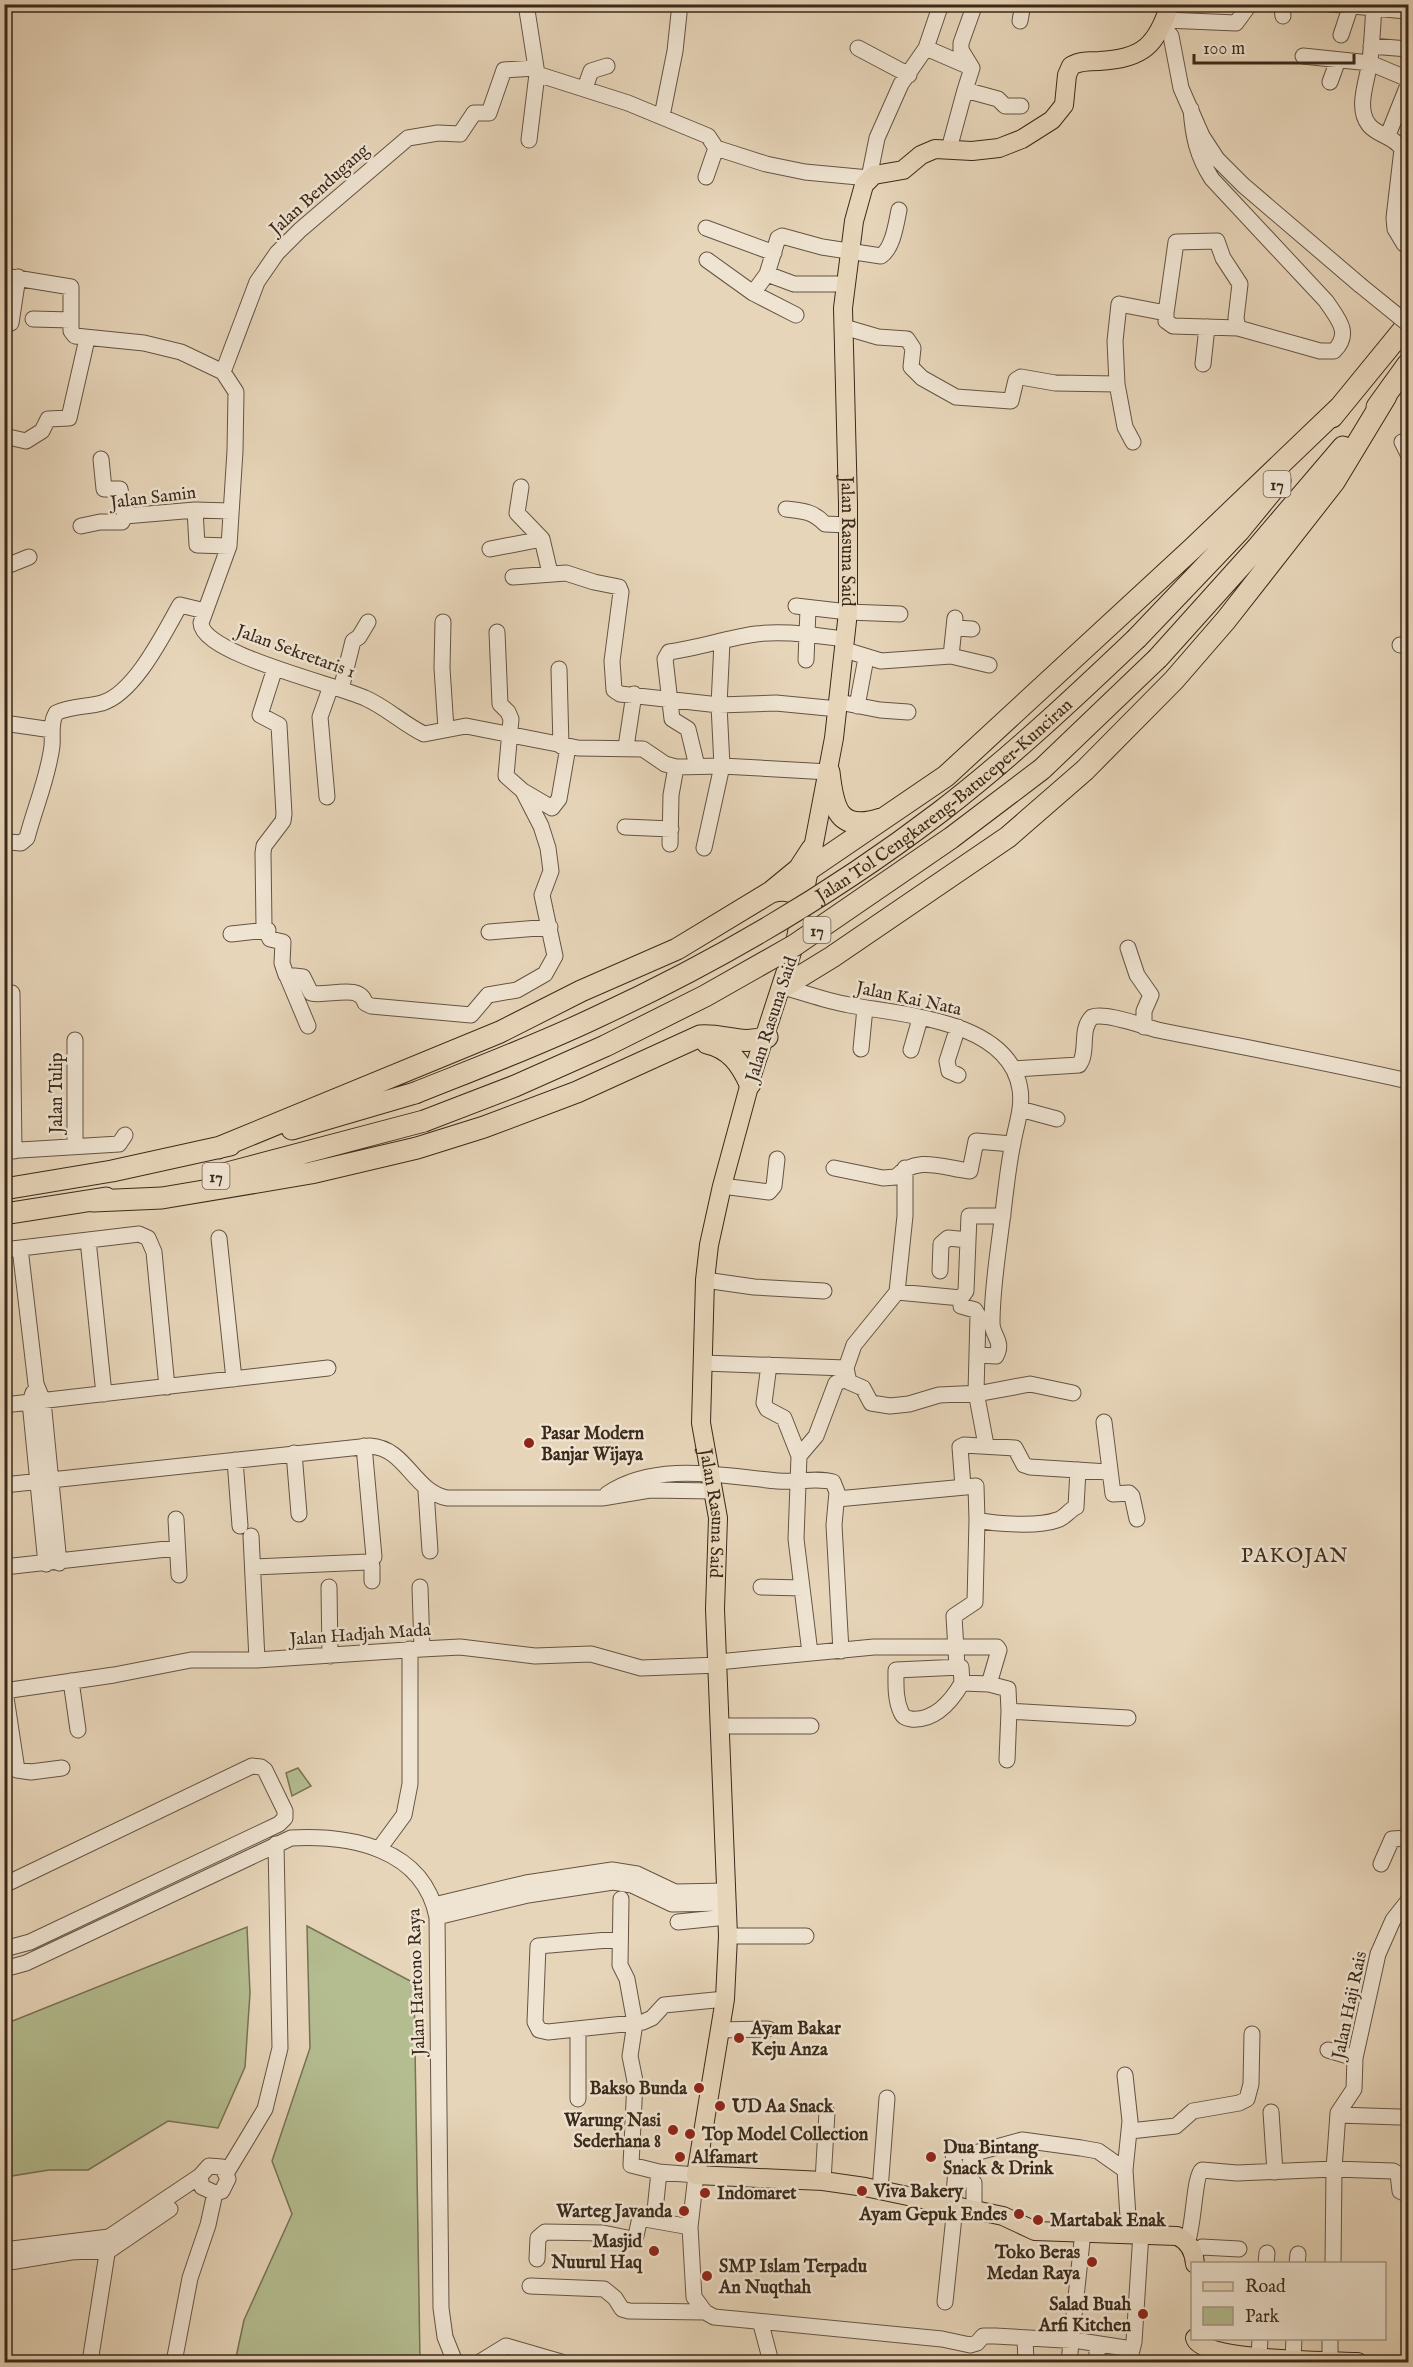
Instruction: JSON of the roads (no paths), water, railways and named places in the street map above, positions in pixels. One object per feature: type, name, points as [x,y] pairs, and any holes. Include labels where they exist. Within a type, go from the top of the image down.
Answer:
[{"type":"highway","name":"Jalan Tol Cengkareng–Batuceper–Kunciran","points":[[4,1189],[112,1171],[218,1148],[336,1118],[415,1093],[594,1018],[693,969],[782,918],[862,867],[940,812],[1020,747],[1137,638],[1239,531],[1408,324]]},
{"type":"highway","name":"Jalan Tol Cengkareng–Batuceper–Kunciran","points":[[4,1214],[93,1201],[232,1172],[424,1121],[515,1086],[605,1046],[705,996],[795,945],[951,838],[1042,769],[1158,658],[1256,549],[1386,396],[1408,364]]},
{"type":"highway","points":[[783,987],[832,957],[1008,837],[1085,770],[1174,680],[1226,620],[1334,482],[1386,396]]},
{"type":"highway","points":[[808,870],[946,776],[1193,548],[1340,407]]},
{"type":"highway","points":[[830,772],[832,802],[837,812],[847,821],[862,825],[888,817]]},
{"type":"highway","points":[[218,1148],[500,1032],[581,991],[677,949],[771,892],[799,869],[812,849]]},
{"type":"highway","points":[[771,892],[793,892],[799,895],[802,902]]},
{"type":"highway","points":[[795,943],[799,954],[807,960],[832,957]]},
{"type":"highway","points":[[93,1201],[162,1198],[311,1173],[417,1148],[484,1127],[577,1092],[685,1042],[710,1035],[748,1042],[767,1037]]},
{"type":"highway","points":[[685,1042],[701,1042],[727,1051],[738,1062],[750,1084]]},
{"type":"main road","points":[[869,178],[903,171],[930,150],[984,150],[1022,139],[1061,111],[1066,99],[1067,75],[1071,66],[1131,56],[1148,47],[1166,17]]},
{"type":"main road","name":"Jalan Rasuna Said","points":[[696,2175],[725,1999],[727,1912],[722,1726],[715,1601],[718,1518],[701,1423],[705,1280],[709,1245],[722,1186],[750,1084],[783,987],[795,943],[812,849],[830,772],[848,612],[844,327],[846,284],[860,195],[869,178]]},
{"type":"main road","points":[[696,2175],[823,2181],[880,2190],[1003,2216],[1035,2231],[1177,2236],[1192,2253]]},
{"type":"main road","points":[[1196,2340],[1203,2348],[1234,2359],[1260,2348],[1296,2360],[1358,2362]]},
{"type":"street","points":[[526,4],[536,71],[529,140]]},
{"type":"street","points":[[662,117],[670,82],[680,4]]},
{"type":"street","points":[[536,71],[708,136],[716,148],[766,164],[805,172],[869,178],[877,138],[898,91],[926,48],[941,4]]},
{"type":"street","points":[[949,149],[972,68],[961,50],[961,43],[975,4]]},
{"type":"street","points":[[1020,21],[1023,4]]},
{"type":"street","points":[[1250,4],[1236,23],[1230,18],[1166,17],[1181,88],[1202,136],[1217,159],[1237,179],[1408,324]]},
{"type":"street","points":[[1331,4],[1350,8],[1374,7],[1406,11],[1408,4]]},
{"type":"street","points":[[1374,7],[1370,63],[1364,88],[1366,120],[1373,128],[1398,138]]},
{"type":"street","points":[[1341,35],[1350,8]]},
{"type":"street","points":[[1371,46],[1408,49]]},
{"type":"street","points":[[858,48],[909,75]]},
{"type":"street","points":[[926,48],[972,68]]},
{"type":"street","points":[[1303,56],[1370,63],[1408,79]]},
{"type":"street","points":[[1330,82],[1338,60]]},
{"type":"street","points":[[585,88],[591,71],[607,66]]},
{"type":"street","name":"Jalan Bendugang","points":[[223,372],[257,282],[277,253],[300,230],[408,138],[438,133],[454,136],[460,134],[476,112],[489,114],[504,70],[536,71]]},
{"type":"street","points":[[1404,244],[1395,229],[1394,218],[1403,155],[1398,138],[1408,85]]},
{"type":"street","points":[[965,90],[998,99],[1005,106],[1021,106]]},
{"type":"street","points":[[1191,109],[1194,141],[1199,160],[1212,179],[1326,301],[1344,333],[1343,342],[1334,351],[1320,351],[1238,328],[1173,326],[1166,321],[1166,313],[1177,240],[1217,241],[1223,258],[1240,284],[1236,318],[1238,328]]},
{"type":"street","points":[[706,177],[716,148]]},
{"type":"street","points":[[753,293],[767,274],[776,240],[782,236],[822,247],[884,256],[896,227],[898,210]]},
{"type":"street","points":[[706,228],[774,253]]},
{"type":"street","points":[[707,260],[753,293],[796,315]]},
{"type":"street","points":[[767,274],[794,284],[846,284]]},
{"type":"street","points":[[8,842],[21,843],[27,838],[46,779],[52,720],[58,712],[104,703],[118,694],[154,652],[180,605],[205,611],[229,546],[236,439],[236,392],[223,372],[181,352],[144,343],[87,339],[72,334],[71,287],[11,277],[11,323]]},
{"type":"street","points":[[1133,442],[1125,427],[1117,384],[1115,341],[1119,304],[1166,313]]},
{"type":"street","points":[[33,319],[71,320]]},
{"type":"street","points":[[844,327],[878,337],[907,339],[913,348],[911,367],[922,378],[956,398],[1011,401],[1016,380],[1021,377],[1055,383],[1117,384]]},
{"type":"street","points":[[1203,364],[1207,327]]},
{"type":"street","points":[[4,436],[26,441],[42,431],[48,419],[65,420],[70,414],[87,339]]},
{"type":"street","points":[[101,459],[104,489],[120,489],[125,516]]},
{"type":"street","points":[[521,487],[517,513],[542,539],[550,573]]},
{"type":"street","points":[[786,509],[817,515],[825,524],[848,525]]},
{"type":"street","points":[[195,510],[197,545],[229,546]]},
{"type":"street","name":"Jalan Samin","points":[[81,526],[100,522],[122,522],[125,516],[195,510],[231,511]]},
{"type":"street","points":[[490,549],[542,539]]},
{"type":"street","points":[[4,567],[29,557]]},
{"type":"street","points":[[513,577],[550,573],[576,574],[594,582],[619,587],[621,592],[612,661],[613,686],[620,694],[719,705],[776,703],[838,705],[908,712]]},
{"type":"street","points":[[806,660],[808,635],[802,608],[900,614]]},
{"type":"street","name":"Jalan Sekretaris 1","points":[[205,611],[201,627],[215,641],[275,668],[365,698],[424,734],[466,726],[564,747],[643,749],[665,764],[676,767],[722,766],[830,772]]},
{"type":"street","points":[[327,797],[320,717],[336,688],[352,642],[359,637],[368,622]]},
{"type":"street","points":[[442,622],[446,729]]},
{"type":"street","points":[[951,656],[955,623],[972,629]]},
{"type":"street","points":[[497,632],[500,704],[510,716],[505,774],[523,791],[552,808],[559,799],[564,747],[559,669]]},
{"type":"street","points":[[697,766],[688,729],[673,721],[666,654],[757,634],[808,635],[845,645],[866,658],[891,662],[951,656],[973,659],[989,665]]},
{"type":"street","points":[[704,848],[722,766],[719,705],[722,642]]},
{"type":"street","points":[[857,706],[866,658]]},
{"type":"street","points":[[275,668],[261,712],[262,718],[279,725],[284,814],[283,821],[264,846],[264,926],[268,930],[270,939],[283,942],[282,963],[308,1026]]},
{"type":"street","points":[[626,747],[634,694]]},
{"type":"street","points":[[4,723],[52,730]]},
{"type":"street","points":[[625,827],[670,837],[671,795],[676,767]]},
{"type":"street","points":[[287,976],[303,976],[307,990],[314,994],[357,992],[363,997],[365,1003],[371,1006],[471,1015],[488,995],[517,990],[545,974],[555,956],[542,894],[551,871],[549,848],[541,826],[523,791]]},
{"type":"street","points":[[489,932],[550,927]]},
{"type":"street","points":[[231,934],[268,930]]},
{"type":"street","points":[[1128,948],[1137,975],[1151,995],[1144,1011],[1144,1027]]},
{"type":"street","name":"Jalan Kai Nata","points":[[783,987],[865,1008],[958,1027],[979,1036],[1000,1050],[1014,1069]]},
{"type":"street","points":[[12,993],[9,1151],[119,1144],[125,1135]]},
{"type":"street","points":[[861,1049],[865,1008]]},
{"type":"street","points":[[977,1355],[996,1356],[1000,1339],[992,1329],[992,1310],[1012,1144],[1020,1109],[1020,1089],[1014,1069],[1079,1065],[1082,1060],[1086,1024],[1096,1016],[1286,1053],[1408,1081]]},
{"type":"street","points":[[911,1050],[920,1019]]},
{"type":"street","points":[[958,1027],[946,1064],[949,1071],[958,1075]]},
{"type":"street","name":"Jalan Tulip","points":[[75,1040],[75,1146]]},
{"type":"street","points":[[1020,1109],[1056,1119]]},
{"type":"street","points":[[834,1168],[883,1178],[896,1178],[905,1168],[933,1163],[944,1168],[970,1171],[976,1141],[1012,1144]]},
{"type":"street","points":[[722,1186],[770,1192],[774,1186],[777,1159]]},
{"type":"street","points":[[799,1456],[816,1436],[836,1383],[846,1373],[854,1345],[897,1292],[905,1216],[905,1168]]},
{"type":"street","points":[[986,1445],[976,1392],[978,1313],[963,1308],[961,1298],[966,1291],[969,1216],[1003,1216]]},
{"type":"street","points":[[4,1250],[139,1234],[151,1242],[154,1252],[167,1387]]},
{"type":"street","points":[[219,1238],[234,1379]]},
{"type":"street","points":[[940,1271],[943,1241],[948,1238],[968,1240]]},
{"type":"street","points":[[88,1240],[104,1394]]},
{"type":"street","points":[[20,1248],[36,1384],[52,1563]]},
{"type":"street","points":[[705,1280],[754,1287],[824,1291]]},
{"type":"street","points":[[897,1292],[961,1298]]},
{"type":"street","points":[[703,1363],[770,1365],[846,1373]]},
{"type":"street","points":[[770,1365],[764,1403],[767,1409],[784,1418],[799,1456],[796,1482],[796,1539],[810,1653]]},
{"type":"street","points":[[4,1405],[328,1368]]},
{"type":"street","points":[[846,1373],[852,1384],[863,1388],[874,1405],[909,1404],[939,1395],[1030,1384],[1073,1393]]},
{"type":"street","points":[[1104,1422],[1108,1472],[1113,1494],[1129,1493],[1132,1496],[1137,1519]]},
{"type":"street","points":[[963,1487],[960,1447],[986,1445],[1015,1448],[1024,1466],[1108,1472]]},
{"type":"street","points":[[4,1485],[364,1446],[388,1449],[426,1491],[447,1498],[602,1498],[626,1482],[646,1476],[668,1482],[830,1481],[836,1488],[837,1499],[834,1525],[841,1651]]},
{"type":"street","points":[[364,1446],[374,1557]]},
{"type":"street","points":[[294,1453],[299,1514]]},
{"type":"street","points":[[235,1460],[245,1531],[253,1567],[257,1660]]},
{"type":"street","points":[[976,1520],[1014,1524],[1048,1522],[1063,1518],[1076,1507],[1078,1501],[1078,1470]]},
{"type":"street","points":[[837,1499],[978,1487],[975,1602],[954,1616],[954,1648],[957,1667]]},
{"type":"street","points":[[426,1491],[430,1551]]},
{"type":"street","points":[[176,1519],[179,1575]]},
{"type":"street","points":[[4,1567],[176,1548]]},
{"type":"street","points":[[253,1567],[368,1562],[372,1566],[372,1581]]},
{"type":"street","points":[[329,1587],[330,1656]]},
{"type":"street","points":[[379,1849],[404,1815],[411,1784],[420,1587]]},
{"type":"street","points":[[761,1587],[802,1588]]},
{"type":"street","name":"Jalan Hadjah Mada","points":[[5,1691],[191,1660],[257,1660],[460,1647],[535,1656],[591,1654],[642,1668],[718,1663],[874,1647],[998,1648],[989,1684]]},
{"type":"street","points":[[963,1668],[962,1683],[938,1712],[921,1720],[906,1718],[901,1714],[896,1698],[896,1670],[963,1668]]},
{"type":"street","points":[[70,1681],[78,1730]]},
{"type":"street","points":[[962,1683],[989,1684],[1008,1689],[1007,1760]]},
{"type":"street","points":[[5,1691],[16,1770],[31,1772],[62,1768]]},
{"type":"street","points":[[1008,1711],[1128,1718]]},
{"type":"street","points":[[722,1726],[811,1726]]},
{"type":"street","points":[[4,1886],[252,1766],[265,1770],[285,1811],[285,1818],[279,1824],[30,1942],[4,1949]]},
{"type":"street","name":"Jalan Hartono Raya","points":[[4,1969],[26,1963],[291,1838],[338,1839],[379,1849],[411,1868],[430,1891],[436,1911],[441,2308],[445,2337],[455,2362]]},
{"type":"street","points":[[1381,1864],[1392,1839],[1408,1838]]},
{"type":"street","points":[[4,2263],[109,2243],[206,2185],[226,2186],[227,2172],[265,2109],[280,2049],[276,1844]]},
{"type":"street","points":[[436,1911],[613,1882],[632,1885],[672,1904],[727,1912],[806,1936]]},
{"type":"street","points":[[621,1899],[620,1968],[627,1979],[635,2023],[630,2056],[635,2081],[631,2165],[659,2172],[696,2175],[690,2228],[694,2297],[705,2312],[714,2318],[942,2339],[964,2345],[977,2343],[983,2336],[1070,2340],[1132,2351],[1135,2233],[1125,2170],[1130,2131],[1125,2075]]},
{"type":"street","name":"Jalan Haji Rais","points":[[1333,2262],[1334,2169],[1338,2115],[1354,2089],[1355,2058],[1365,2006],[1383,1940],[1408,1900]]},
{"type":"street","points":[[678,1922],[727,1912]]},
{"type":"street","points":[[620,1940],[538,1946],[535,1984],[536,2028],[548,2032],[635,2023],[652,2018],[664,2005],[725,1999]]},
{"type":"street","points":[[720,2030],[768,2029]]},
{"type":"street","points":[[578,2030],[578,2099]]},
{"type":"street","points":[[1130,2131],[1176,2126],[1193,2111],[1239,2103],[1247,2099],[1251,2084],[1252,2034]]},
{"type":"street","points":[[1328,2050],[1355,2058]]},
{"type":"street","points":[[880,2190],[887,2098]]},
{"type":"street","points":[[823,2181],[827,2112]]},
{"type":"street","points":[[1271,2112],[1275,2172]]},
{"type":"street","points":[[1338,2115],[1399,2117]]},
{"type":"street","points":[[945,2302],[956,2170],[952,2149],[975,2154],[1022,2140],[1098,2151],[1125,2170]]},
{"type":"street","points":[[970,2162],[968,2180],[974,2183],[974,2211]]},
{"type":"street","points":[[174,2362],[206,2185],[203,2170],[216,2165],[227,2172]]},
{"type":"street","points":[[1192,2253],[1200,2171],[1275,2172],[1334,2169],[1395,2172],[1399,2177],[1401,2191],[1408,2195]]},
{"type":"street","points":[[654,2220],[659,2172]]},
{"type":"street","points":[[537,2259],[538,2238],[545,2232],[603,2233],[632,2239],[636,2236],[642,2219],[690,2228]]},
{"type":"street","points":[[1069,2362],[1083,2232]]},
{"type":"street","points":[[4,2250],[109,2243]]},
{"type":"street","points":[[90,2362],[109,2243]]},
{"type":"street","points":[[1192,2253],[1202,2247],[1239,2249]]},
{"type":"street","points":[[530,2286],[603,2289],[615,2298],[622,2309],[629,2311],[705,2312]]},
{"type":"street","points":[[756,2321],[764,2329],[771,2362]]},
{"type":"street","points":[[1025,2338],[1026,2362]]},
{"type":"street","points":[[1294,2340],[1296,2360]]},
{"type":"street","points":[[1330,2340],[1330,2361]]},
{"type":"street","points":[[1096,2362],[1098,2344]]},
{"type":"street","points":[[480,2362],[506,2346],[557,2362]]},
{"type":"place","name":"Pasar Modern Banjar Wijaya","points":[[529,1443]]},
{"type":"place","name":"Ayam Bakar Keju Anza","points":[[739,2038]]},
{"type":"place","name":"Bakso Bunda","points":[[699,2088]]},
{"type":"place","name":"UD Aa Snack","points":[[720,2106]]},
{"type":"place","name":"Warung Nasi Sederhana 8","points":[[673,2130]]},
{"type":"place","name":"Top Model Collection","points":[[690,2134]]},
{"type":"place","name":"Alfamart","points":[[680,2157]]},
{"type":"place","name":"Dua Bintang Snack & Drink","points":[[931,2157]]},
{"type":"place","name":"Viva Bakery","points":[[862,2191]]},
{"type":"place","name":"Indomaret","points":[[705,2193]]},
{"type":"place","name":"Warteg Javanda","points":[[684,2211]]},
{"type":"place","name":"Ayam Gepuk Endes","points":[[1019,2214]]},
{"type":"place","name":"Martabak Enak","points":[[1038,2220]]},
{"type":"place","name":"Masjid Nuurul Haq","points":[[654,2251]]},
{"type":"place","name":"Toko Beras Medan Raya","points":[[1092,2262]]},
{"type":"place","name":"SMP Islam Terpadu An Nuqthah","points":[[707,2276]]},
{"type":"place","name":"Salad Buah Arfi Kitchen","points":[[1143,2314]]},
{"type":"district","name":"PAKOJAN","points":[[1295,1555]]}]
